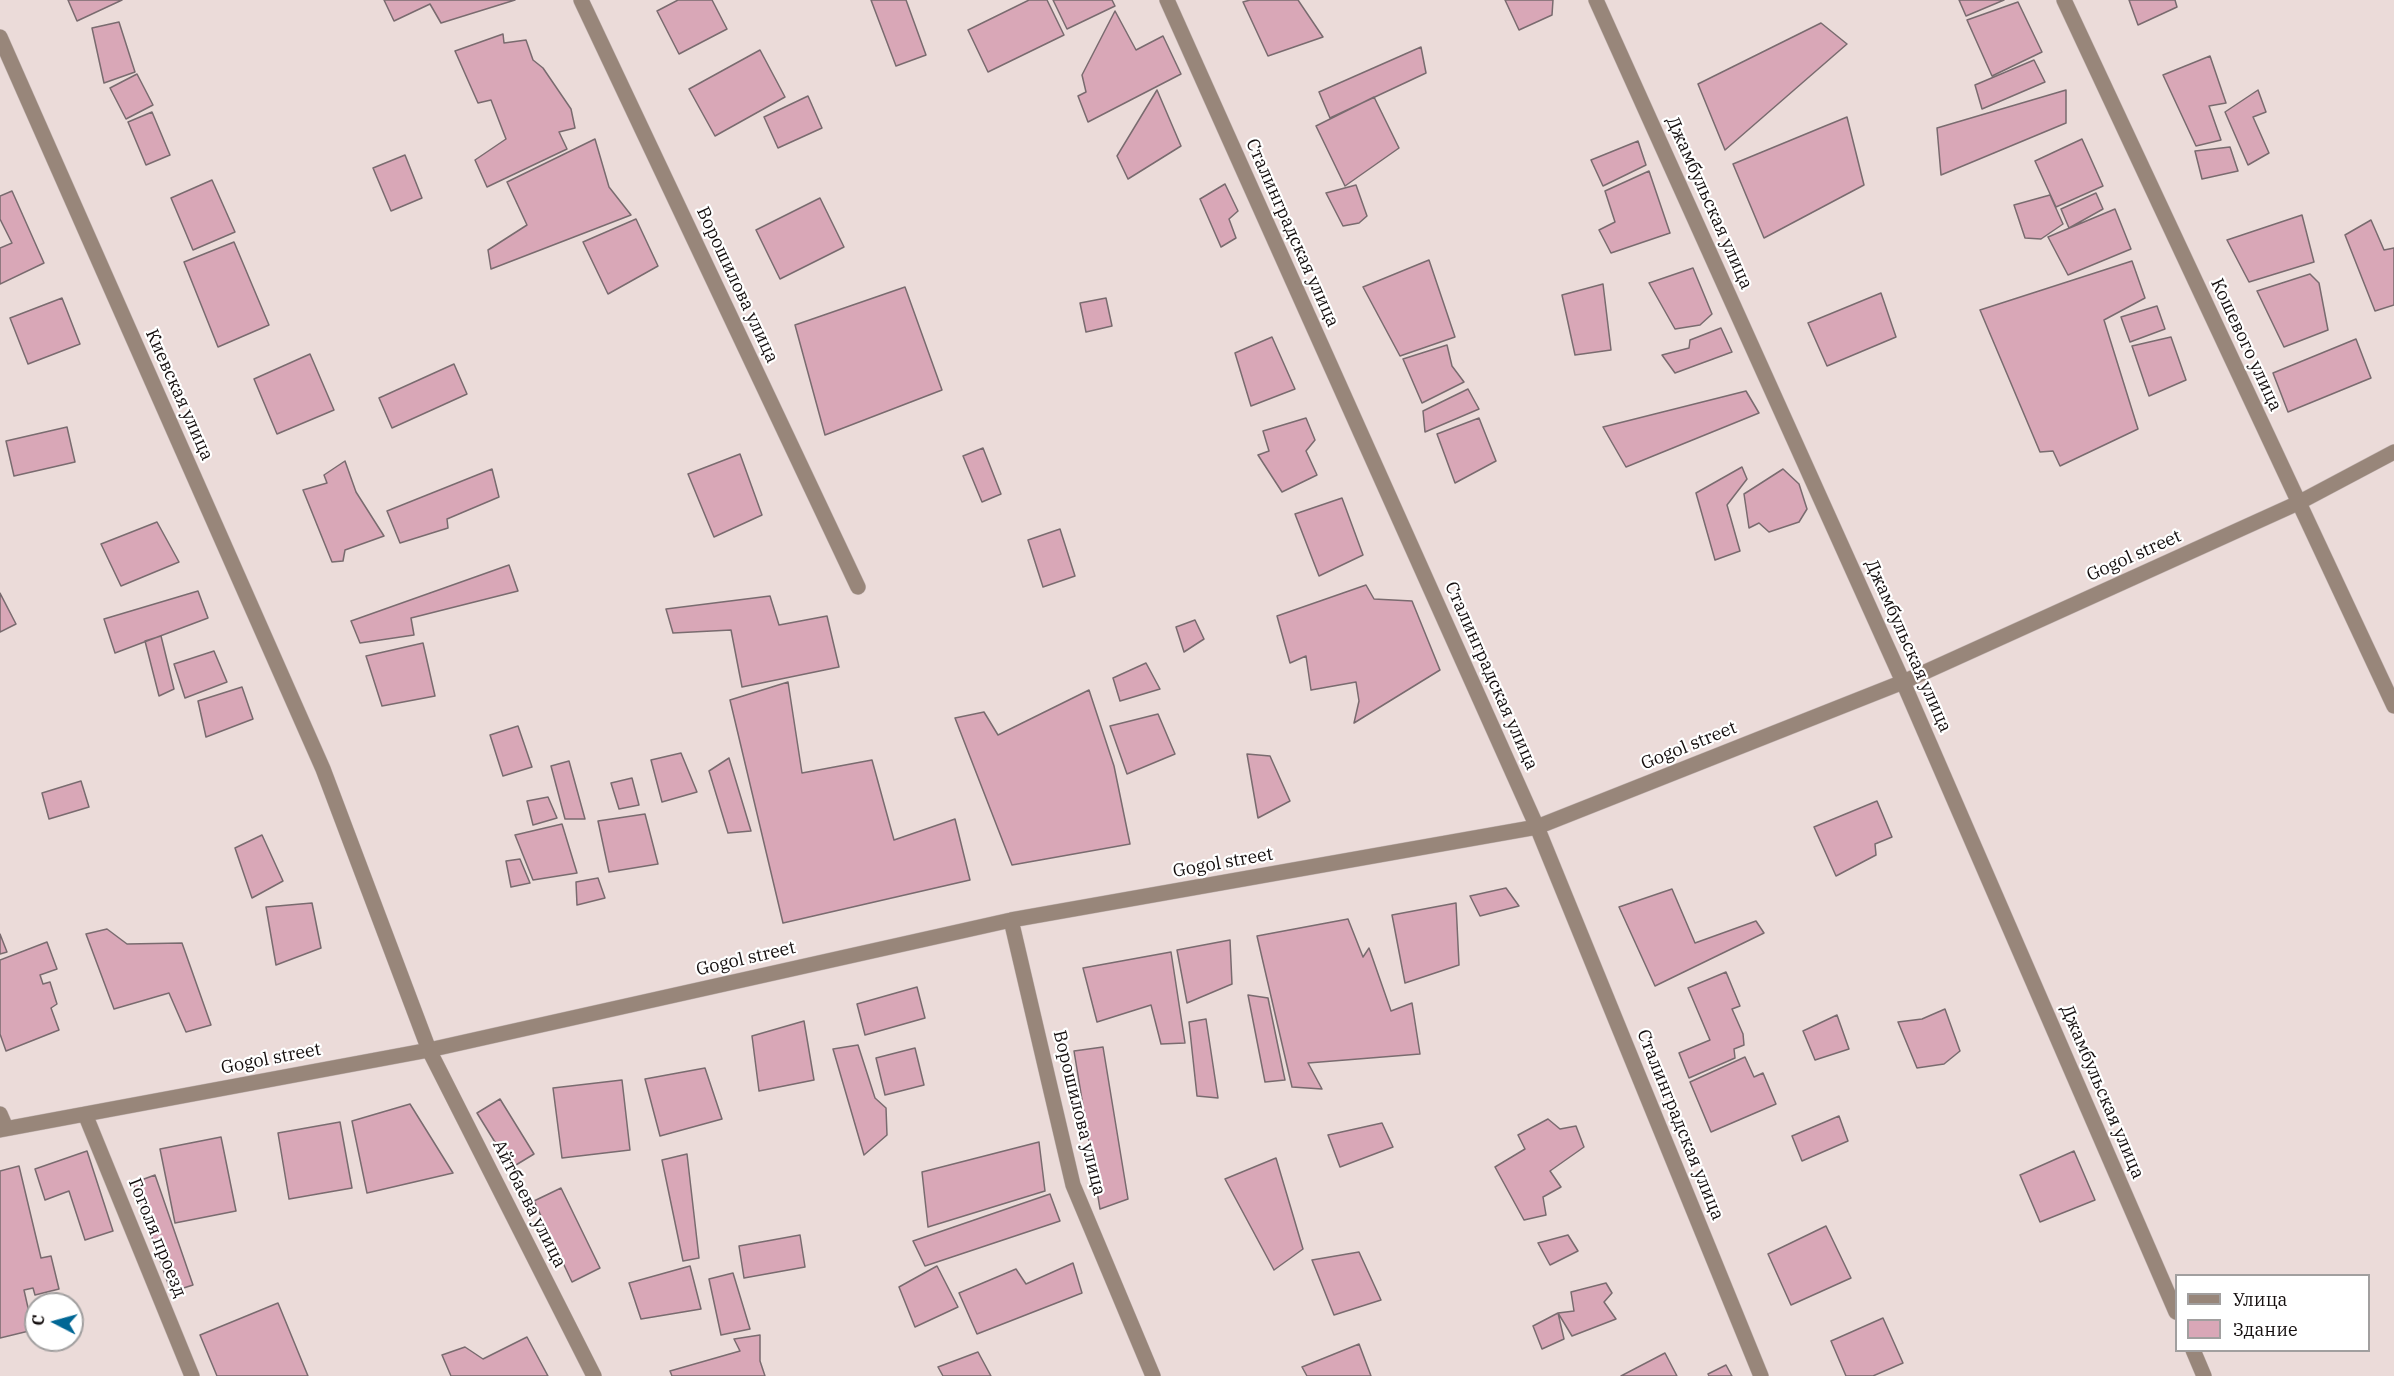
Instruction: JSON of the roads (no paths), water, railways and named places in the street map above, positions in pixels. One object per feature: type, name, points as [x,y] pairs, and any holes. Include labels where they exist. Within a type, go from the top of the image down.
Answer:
[{"type":"street","name":"Ворошилова улица","points":[[581,0],[858,586]]},
{"type":"street","name":"Сталинградская улица","points":[[1167,0],[1537,827],[1761,1376]]},
{"type":"street","name":"Джамбульская улица","points":[[1596,0],[1903,682],[2175,1310]]},
{"type":"street","name":"Кошевого улица","points":[[2064,0],[2394,706]]},
{"type":"street","name":"Киевская улица","points":[[0,38],[323,769],[429,1050]]},
{"type":"street","name":"Gogol street","points":[[3,1129],[429,1050],[1011,920],[1537,827],[1903,682],[2298,503],[2394,452]]},
{"type":"street","name":"Ворошилова улица","points":[[1011,920],[1073,1185],[1153,1376]]},
{"type":"street","name":"Айтбаева улица","points":[[429,1050],[594,1376]]},
{"type":"street","points":[[0,1114],[3,1129]]},
{"type":"street","name":"Гоголя проезд","points":[[85,1114],[192,1376]]},
{"type":"street","points":[[2194,1352],[2204,1376]]}]
